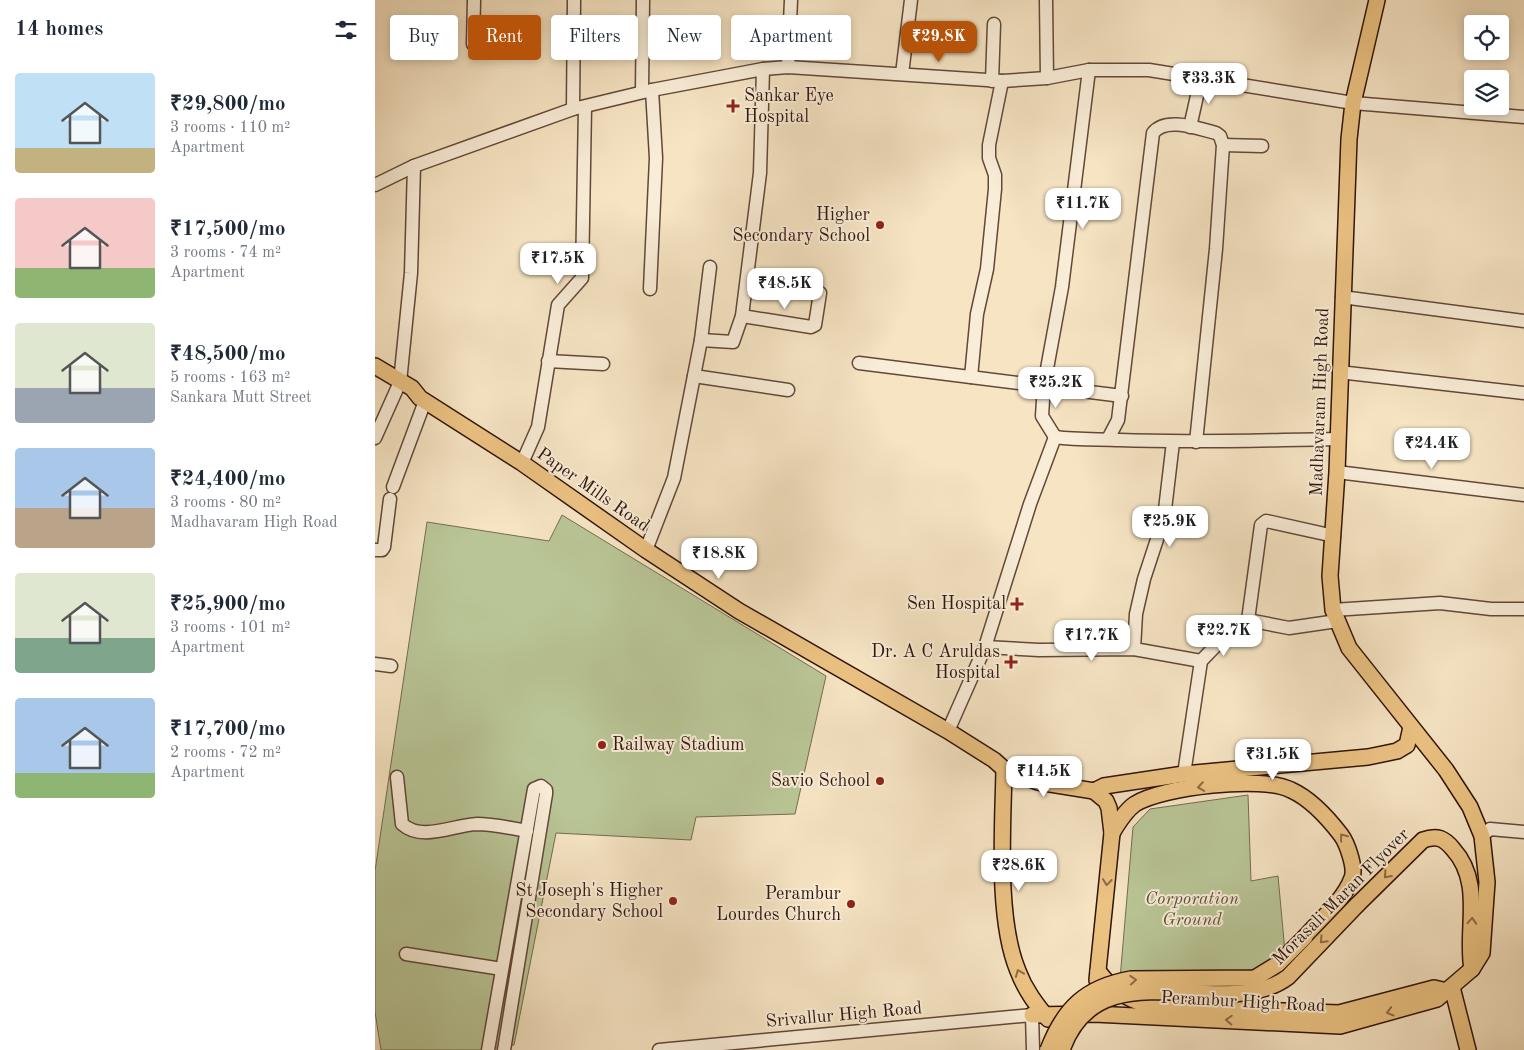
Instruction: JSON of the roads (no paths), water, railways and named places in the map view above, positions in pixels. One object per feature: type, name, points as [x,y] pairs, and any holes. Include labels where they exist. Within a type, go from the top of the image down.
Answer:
[{"type":"main road","name":"Madhavaram High Road","points":[[1377,0],[1353,103],[1349,139],[1339,372],[1337,472],[1330,576],[1335,615],[1349,648],[1446,770],[1463,795],[1483,836]]},
{"type":"main road","name":"Paper Mills Road","points":[[375,366],[398,387],[406,398],[422,400],[522,463],[646,550],[739,612],[948,732],[994,760],[1004,769],[1038,782],[1094,790]]},
{"type":"main road","name":"Paper Mills Road","points":[[375,378],[398,387]]},
{"type":"main road","points":[[1087,1014],[1095,997],[1112,833],[1109,808],[1106,801],[1094,790],[1104,786],[1184,774],[1368,757],[1397,752],[1407,745],[1411,727]]},
{"type":"main road","points":[[1004,769],[1003,892],[1007,927],[1017,969],[1039,1015],[1068,1048]]},
{"type":"main road","name":"Morasali Maran Flyover","points":[[1047,1050],[1056,1029],[1070,1009],[1081,999],[1111,982],[1131,979],[1255,978],[1278,964],[1343,894],[1353,876],[1348,844],[1327,817],[1291,789],[1262,783],[1207,786],[1150,796],[1133,805],[1112,833]]},
{"type":"main road","points":[[1472,969],[1482,954],[1487,882],[1483,836]]},
{"type":"main road","name":"Morasali Maran Flyover","points":[[1068,1048],[1065,1041],[1080,1019],[1101,1001],[1139,992],[1245,993],[1277,986],[1423,840],[1432,837],[1441,838],[1457,853],[1465,867],[1473,910],[1469,955],[1472,969]]},
{"type":"main road","name":"Perambur High Road","points":[[1039,1015],[1087,1014],[1340,1026],[1437,999],[1472,969]]},
{"type":"main road","points":[[1098,971],[1110,987],[1124,997],[1149,1006],[1339,1013],[1434,988],[1449,989],[1468,1050]]},
{"type":"street","points":[[474,0],[474,15]]},
{"type":"street","points":[[522,463],[538,427],[558,304],[583,278],[579,108],[574,0]]},
{"type":"street","points":[[643,0],[647,91],[656,158],[650,290]]},
{"type":"street","points":[[788,67],[791,0]]},
{"type":"street","points":[[902,74],[911,0]]},
{"type":"street","points":[[1046,0],[1047,78]]},
{"type":"street","points":[[971,377],[977,314],[987,269],[995,189],[995,176],[989,158],[997,81],[994,24]]},
{"type":"street","points":[[375,185],[414,166],[579,108],[647,91],[763,69],[788,67],[997,81],[1047,78],[1089,70],[1149,70],[1353,103],[1524,117]]},
{"type":"street","points":[[701,340],[733,342],[742,316],[760,173],[763,69]]},
{"type":"street","points":[[1089,70],[1062,287],[1044,385],[1042,416],[1055,437],[1079,441],[1108,439],[1173,442],[1338,439]]},
{"type":"street","points":[[1190,127],[1201,78]]},
{"type":"street","points":[[1108,439],[1118,420],[1122,396],[1153,133],[1155,130],[1167,126],[1190,127],[1216,133],[1220,136],[1223,145],[1216,249],[1196,442]]},
{"type":"street","points":[[1223,145],[1262,146]]},
{"type":"street","points":[[375,438],[398,387],[411,273],[414,166]]},
{"type":"street","points":[[646,550],[674,478],[701,340],[709,267]]},
{"type":"street","points":[[742,316],[811,328],[815,324],[820,293]]},
{"type":"street","points":[[1342,298],[1524,320]]},
{"type":"street","points":[[548,361],[603,364]]},
{"type":"street","points":[[859,363],[1122,396]]},
{"type":"street","points":[[1339,372],[1524,393]]},
{"type":"street","points":[[694,376],[788,390]]},
{"type":"street","points":[[375,550],[382,550],[381,525],[422,400]]},
{"type":"street","points":[[948,732],[985,647],[1030,504],[1055,437]]},
{"type":"street","points":[[1134,649],[1136,614],[1144,579],[1164,518],[1173,442]]},
{"type":"street","points":[[1337,472],[1524,495]]},
{"type":"street","points":[[1248,620],[1261,525],[1266,521],[1334,536]]},
{"type":"street","points":[[1184,774],[1201,661],[1227,634],[1248,620],[1289,628],[1335,615],[1440,603],[1524,609]]},
{"type":"street","points":[[985,647],[1039,650],[1134,649],[1201,661]]},
{"type":"street","points":[[375,664],[391,666]]},
{"type":"street","points":[[397,777],[402,824],[409,830],[428,832],[476,824],[527,831]]},
{"type":"street","points":[[488,1050],[534,789],[544,787],[546,794],[504,1050]]},
{"type":"street","points":[[1483,836],[1490,829],[1524,832]]},
{"type":"street","points":[[406,954],[502,969]]},
{"type":"street","points":[[1068,1048],[1087,1014]]},
{"type":"street","points":[[1033,1050],[1039,1015]]},
{"type":"street","name":"Srivallur High Road","points":[[659,1050],[1039,1015]]},
{"type":"place","name":"Sankar Eye Hospital","points":[[733,106]]},
{"type":"place","name":"Higher Secondary School","points":[[880,225]]},
{"type":"place","name":"Sen Hospital","points":[[1017,604]]},
{"type":"place","name":"Dr. A C Aruldas Hospital","points":[[1011,662]]},
{"type":"place","name":"Railway Stadium","points":[[602,745]]},
{"type":"place","name":"Savio School","points":[[880,781]]},
{"type":"place","name":"St Joseph's Higher Secondary School","points":[[673,901]]},
{"type":"place","name":"Perambur Lourdes Church","points":[[851,904]]},
{"type":"park label","name":"Corporation Ground","points":[[1192,910]]}]
